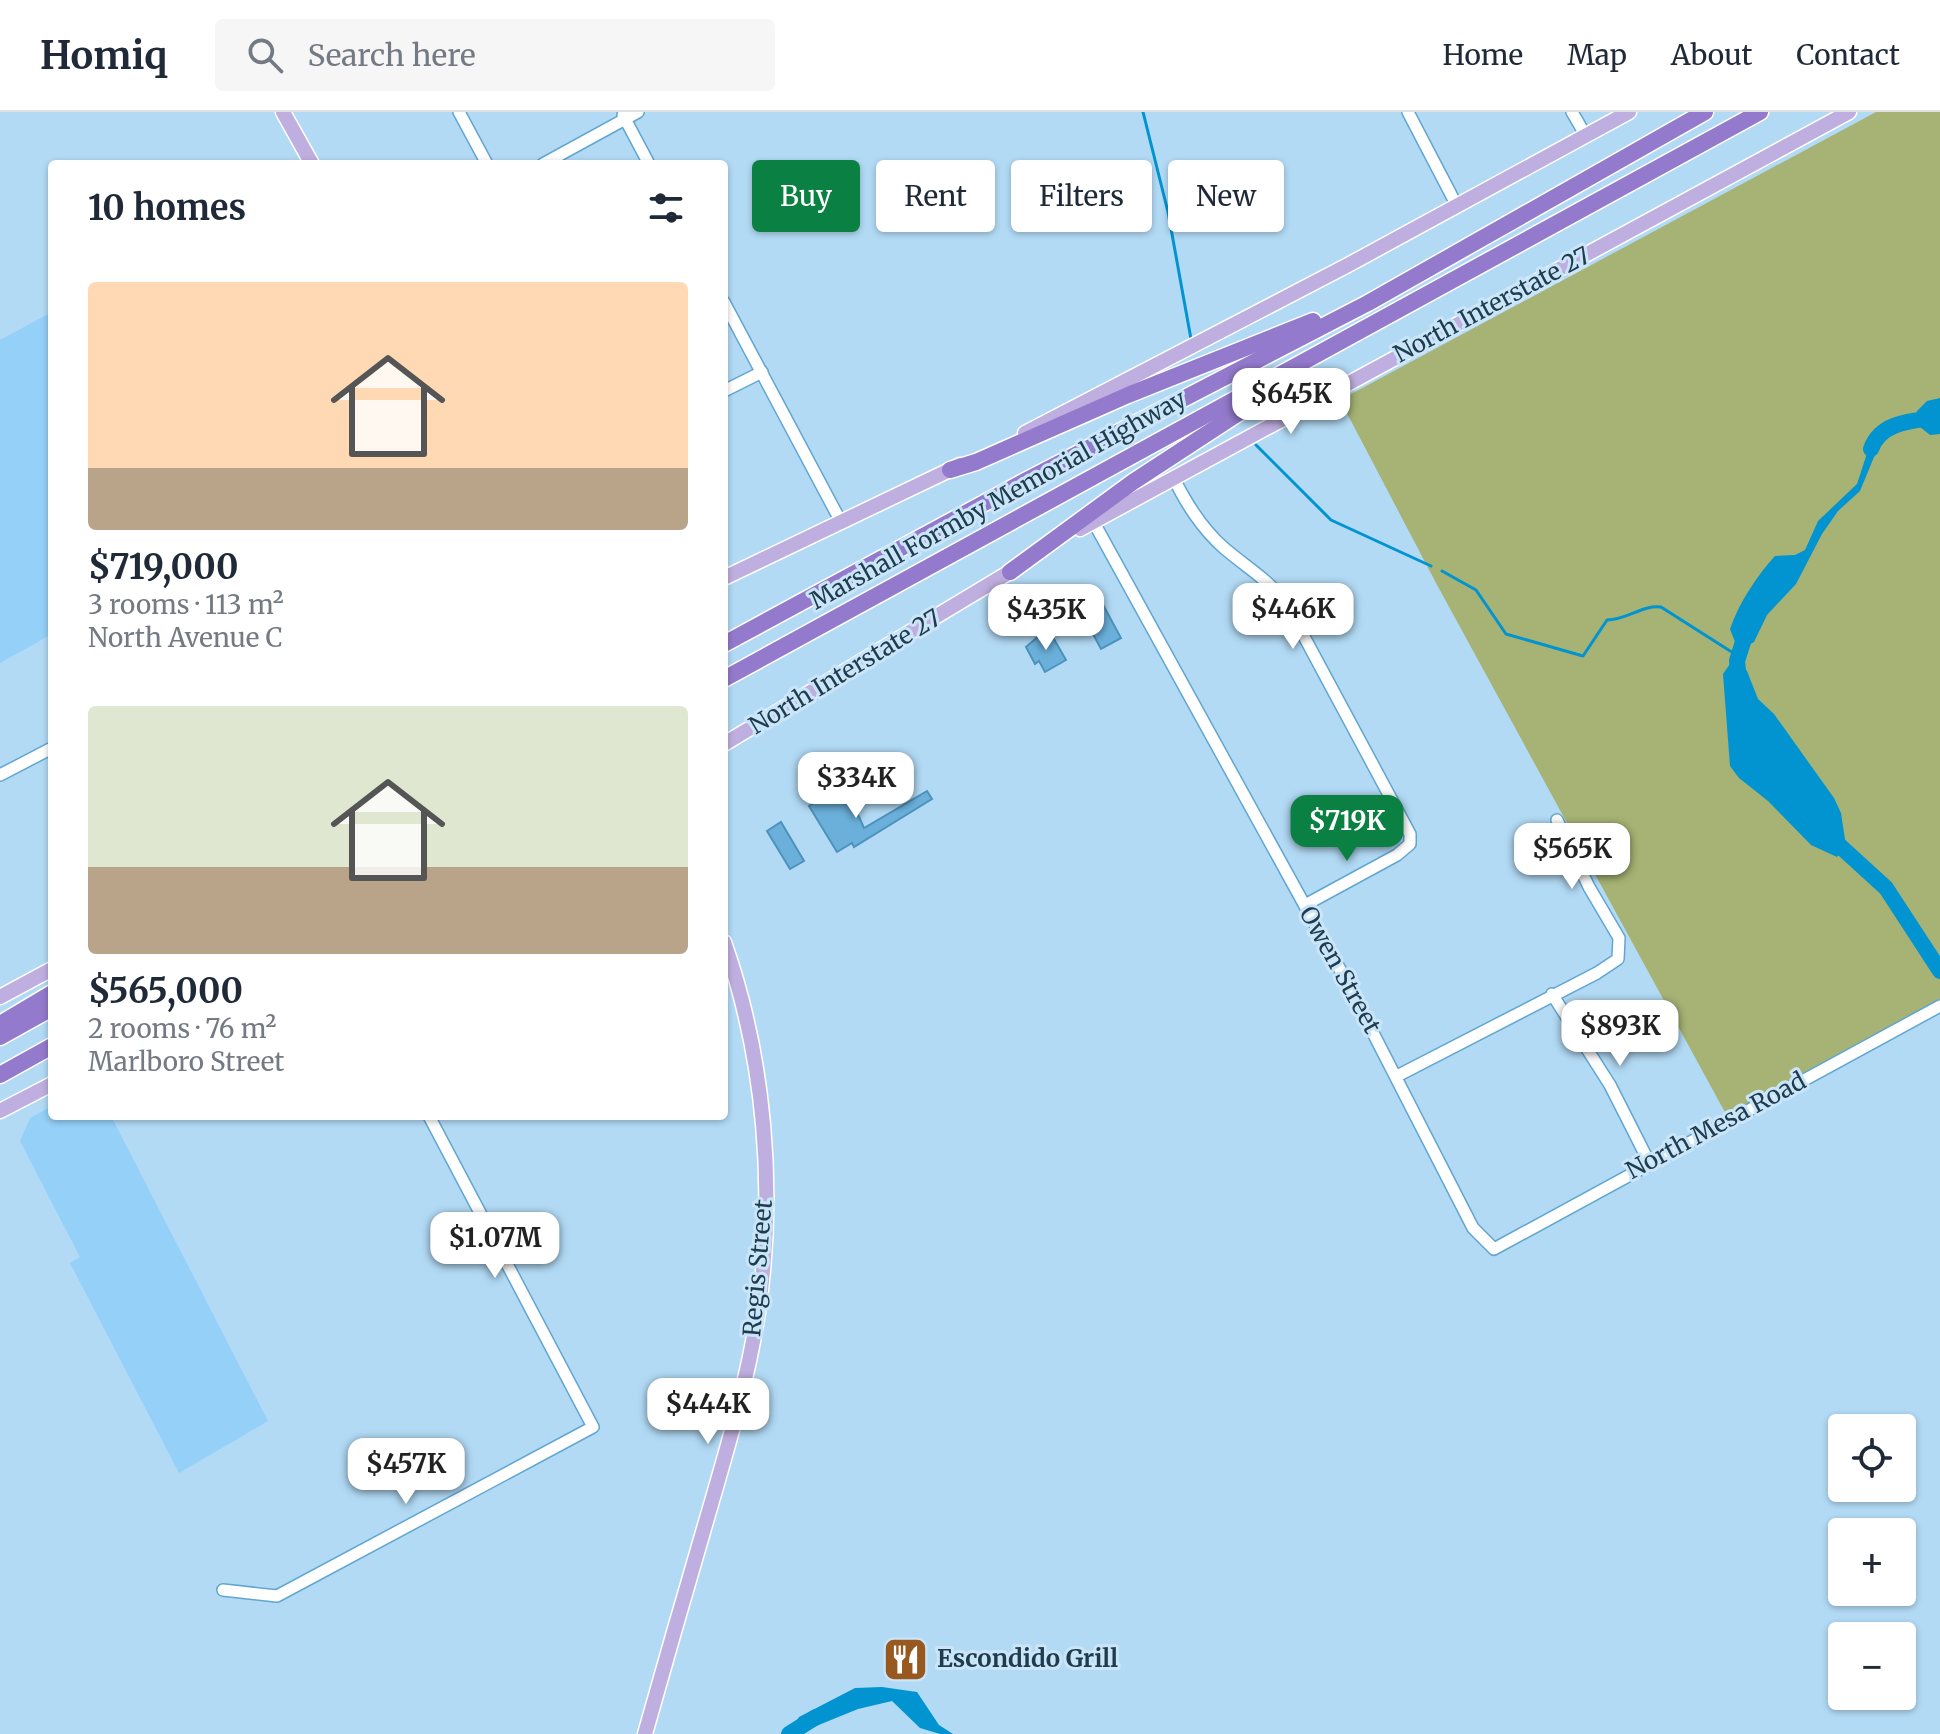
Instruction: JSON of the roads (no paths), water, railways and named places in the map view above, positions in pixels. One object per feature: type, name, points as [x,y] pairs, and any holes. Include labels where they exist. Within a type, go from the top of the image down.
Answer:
[{"type":"highway","name":"Marshall Formby Memorial Highway","points":[[728,642],[1011,489],[1368,303],[1705,112]]},
{"type":"highway","name":"Marshall Formby Memorial Highway","points":[[728,677],[1760,112]]},
{"type":"highway","points":[[1010,572],[1222,421],[1285,381],[1465,281],[1492,261]]},
{"type":"highway","points":[[950,470],[976,462],[1128,395],[1328,315],[1368,303]]},
{"type":"highway","points":[[0,1024],[48,995]]},
{"type":"highway","points":[[0,1037],[48,1010]]},
{"type":"highway","points":[[0,1075],[48,1048]]},
{"type":"highway","points":[[0,1082],[48,1060]]},
{"type":"main road","points":[[283,112],[310,160]]},
{"type":"main road","points":[[728,576],[1102,395],[1629,112]]},
{"type":"main road","name":"North Interstate 27","points":[[728,742],[1093,521],[1849,112]]},
{"type":"main road","name":"Regis Street","points":[[646,1731],[738,1407],[762,1279],[766,1202],[762,1117],[744,1012],[728,956]]},
{"type":"main road","points":[[0,997],[48,971]]},
{"type":"main road","points":[[0,1111],[48,1086]]},
{"type":"street","points":[[459,112],[485,160]]},
{"type":"street","points":[[550,160],[623,115],[638,112]]},
{"type":"street","points":[[1408,112],[1457,206]]},
{"type":"street","points":[[1572,112],[1586,136]]},
{"type":"street","points":[[623,115],[647,160]]},
{"type":"street","points":[[728,309],[841,522]]},
{"type":"street","points":[[728,389],[762,372]]},
{"type":"street","points":[[1173,477],[1195,517],[1210,534],[1264,578],[1285,601],[1410,834],[1410,844],[1397,855],[1305,905]]},
{"type":"street","name":"Owen Street","points":[[1093,521],[1397,1076],[1473,1228],[1494,1249]]},
{"type":"street","points":[[0,775],[48,750]]},
{"type":"street","points":[[1397,1076],[1614,963],[1621,950],[1619,938],[1589,887],[1557,820]]},
{"type":"street","points":[[1552,994],[1610,1085],[1649,1162]]},
{"type":"street","name":"North Mesa Road","points":[[1494,1249],[1940,1006]]},
{"type":"street","points":[[223,1590],[277,1596],[593,1427],[431,1120]]},
{"type":"waterway","points":[[1143,112],[1168,212],[1191,339]]},
{"type":"waterway","points":[[1871,449],[1882,433],[1890,428],[1940,417]]},
{"type":"waterway","points":[[1256,445],[1331,520],[1431,566]]},
{"type":"waterway","points":[[1442,571],[1476,590],[1506,634],[1583,656],[1607,620],[1661,607],[1738,656]]},
{"type":"waterway","points":[[1739,680],[1737,661],[1747,629]]},
{"type":"waterway","points":[[1829,836],[1886,888],[1940,971]]},
{"type":"waterway","points":[[789,1734],[816,1717]]},
{"type":"place","name":"Escondido Grill","points":[[906,1659]]}]
